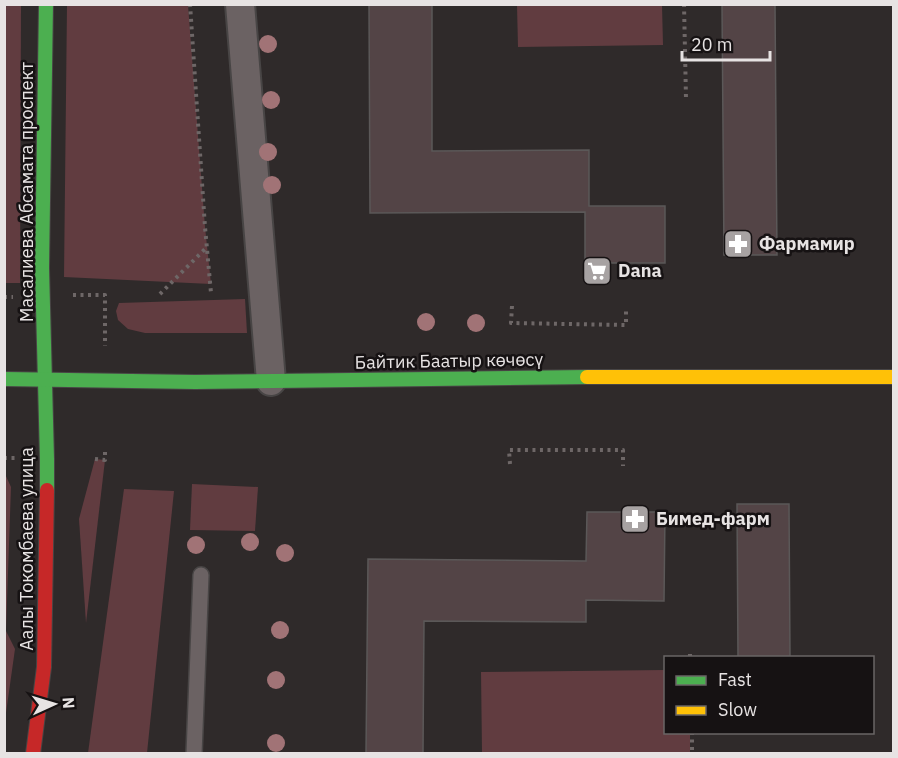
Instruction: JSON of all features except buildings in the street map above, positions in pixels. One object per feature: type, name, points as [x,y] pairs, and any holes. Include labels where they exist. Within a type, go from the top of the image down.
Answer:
[{"type":"main road","name":"Масалиева Абсамата проспект","points":[[45,4],[42,268],[45,380]]},
{"type":"main road","name":"Байтик Баатыр көчөсү","points":[[4,379],[271,381],[688,376],[894,377]]},
{"type":"main road","name":"Аалы Токомбаева улица","points":[[33,753],[45,667],[47,469],[45,380]]},
{"type":"street","points":[[240,4],[271,381]]},
{"type":"lane","points":[[194,753],[201,575]]},
{"type":"path","points":[[190,4],[211,293]]},
{"type":"path","points":[[684,4],[686,99]]},
{"type":"path","points":[[160,294],[207,248]]},
{"type":"path","points":[[71,296],[105,295],[105,346]]},
{"type":"path","points":[[512,306],[511,323],[626,325],[626,307]]},
{"type":"path","points":[[95,459],[105,460],[105,450]]},
{"type":"path","points":[[510,464],[509,450],[623,450],[623,466]]},
{"type":"path","points":[[4,458],[18,458]]},
{"type":"path","points":[[692,734],[692,753]]},
{"type":"shaded area","points":[[5,4],[21,5],[20,283],[5,283]]},
{"type":"shaded area","points":[[67,5],[188,5],[211,284],[64,277]]},
{"type":"shaded area","points":[[517,5],[662,5],[663,45],[518,47]]},
{"type":"shaded area","points":[[245,299],[247,333],[145,333],[128,329],[118,320],[116,311],[119,303]]},
{"type":"shaded area","points":[[95,459],[105,460],[86,623],[79,519]]},
{"type":"shaded area","points":[[5,474],[11,487],[6,631],[15,649],[5,720]]},
{"type":"shaded area","points":[[192,484],[258,487],[255,531],[190,530]]},
{"type":"shaded area","points":[[124,489],[174,491],[147,753],[88,753]]},
{"type":"shaded area","points":[[664,670],[664,734],[690,734],[690,753],[482,753],[481,672]]},
{"type":"traffic: fast","points":[[46,4],[42,268],[47,490]]},
{"type":"traffic: fast","points":[[4,379],[195,382],[587,377]]},
{"type":"traffic: slow","points":[[587,377],[894,377]]},
{"type":"traffic: jam","points":[[33,754],[44,667],[47,490]]},
{"type":"place","name":"Фармамир","points":[[738,244]]},
{"type":"place","name":"Dana","points":[[597,271]]},
{"type":"place","name":"Бимед-фарм","points":[[635,519]]}]
